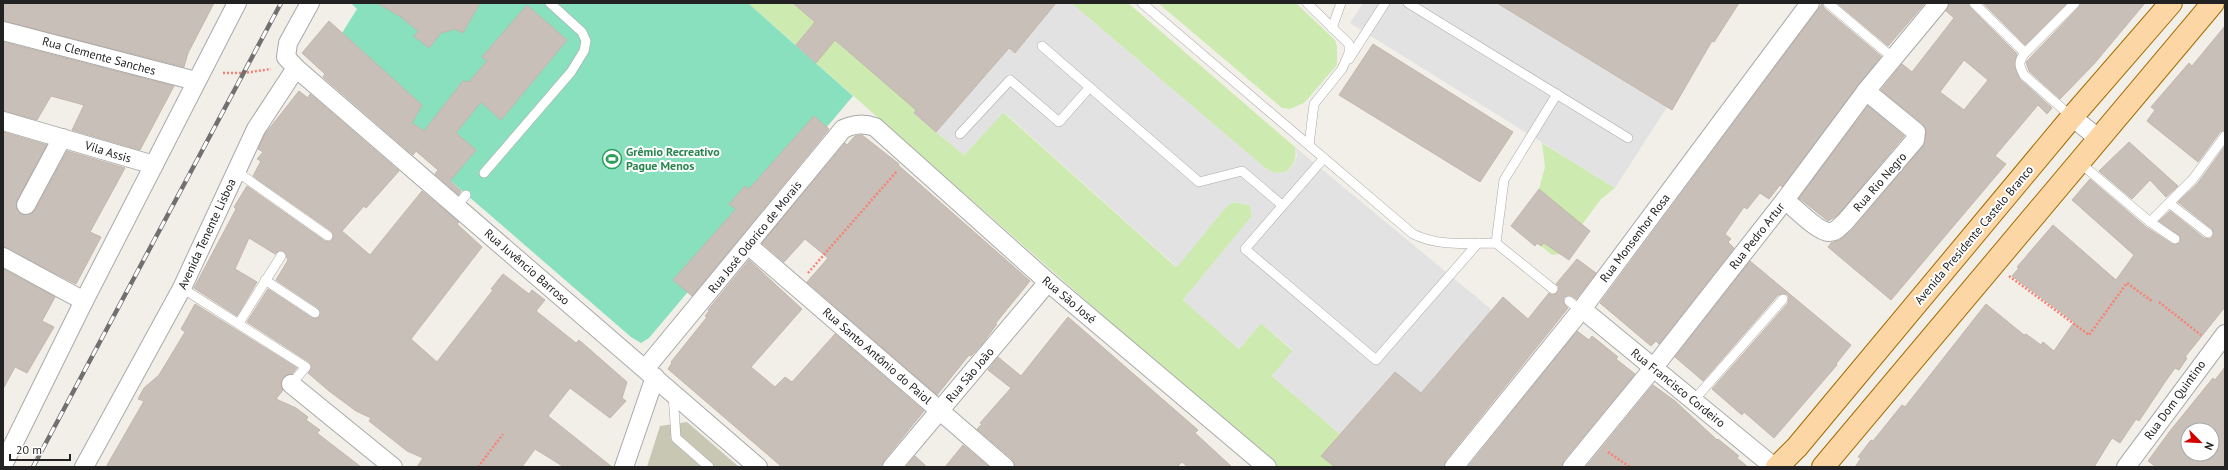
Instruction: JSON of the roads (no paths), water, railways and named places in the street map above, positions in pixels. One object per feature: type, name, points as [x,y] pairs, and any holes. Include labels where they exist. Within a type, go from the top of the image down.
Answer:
[{"type":"main road","name":"Avenida Presidente Castelo Branco","points":[[1775,467],[1797,447],[2072,117],[2171,3]]},
{"type":"main road","points":[[1822,467],[2213,3]]},
{"type":"street","points":[[3,465],[84,301],[197,78],[237,3]]},
{"type":"street","points":[[293,71],[286,57],[288,43],[310,3]]},
{"type":"street","name":"Rua Monsenhor Rosa","points":[[1454,467],[1810,3]]},
{"type":"street","name":"Rua Pedro Artur","points":[[1572,467],[1654,367],[1785,200],[1866,91],[1939,3]]},
{"type":"street","name":"Rua Clemente Sanches","points":[[3,31],[197,78]]},
{"type":"street","name":"Avenida Tenente Lisboa","points":[[84,467],[182,288],[256,129],[293,71]]},
{"type":"street","name":"Rua Juvêncio Barroso","points":[[293,71],[461,201],[672,393],[758,467]]},
{"type":"street","name":"Rua Rio Negro","points":[[1785,200],[1822,230],[1829,232],[1834,231],[1845,222],[1915,140],[1916,132],[1866,91]]},
{"type":"street","points":[[2072,117],[2098,138]]},
{"type":"street","name":"Vila Assis","points":[[3,121],[154,165]]},
{"type":"street","name":"Rua José Odorico de Morais","points":[[624,467],[650,373],[748,245],[843,129],[852,125],[865,124],[875,128]]},
{"type":"street","name":"Rua São José","points":[[875,128],[1048,282],[1267,467]]},
{"type":"street","points":[[26,205],[62,138]]},
{"type":"street","name":"Rua Santo Antônio do Paiol","points":[[748,245],[1005,467]]},
{"type":"street","points":[[3,257],[84,301]]},
{"type":"street","name":"Rua São João","points":[[892,467],[1048,282]]},
{"type":"street","name":"Rua Francisco Cordeiro","points":[[1577,307],[1654,367],[1775,467]]},
{"type":"street","name":"Rua Dom Quintino","points":[[2126,467],[2220,340]]},
{"type":"street","points":[[291,384],[393,467]]},
{"type":"lane","points":[[484,173],[571,72],[584,51],[586,41],[582,32],[550,3]]},
{"type":"lane","points":[[1142,3],[1413,234],[1424,239],[1445,244],[1496,242],[1552,289]]},
{"type":"lane","points":[[1307,3],[1349,44],[1349,53],[1342,69]]},
{"type":"lane","points":[[1332,28],[1341,3]]},
{"type":"lane","points":[[1309,145],[1314,104],[1342,69],[1385,3]]},
{"type":"lane","points":[[1408,3],[1628,138]]},
{"type":"lane","points":[[1828,3],[1893,58]]},
{"type":"lane","points":[[1974,3],[2025,53]]},
{"type":"lane","points":[[2072,117],[2024,75],[2019,67],[2020,59],[2025,53],[2075,3]]},
{"type":"lane","points":[[1042,46],[1199,182],[1242,170],[1282,205]]},
{"type":"lane","points":[[960,134],[1010,80],[1059,122],[1090,88]]},
{"type":"lane","points":[[1496,242],[1504,180],[1557,94]]},
{"type":"lane","points":[[2150,222],[2193,179],[2225,136]]},
{"type":"lane","points":[[1324,158],[1245,249],[1376,360],[1478,243]]},
{"type":"lane","points":[[2079,162],[2150,222],[2175,239]]},
{"type":"lane","points":[[236,171],[328,236]]},
{"type":"lane","points":[[2169,203],[2208,233]]},
{"type":"lane","points":[[239,323],[281,256]]},
{"type":"lane","points":[[265,280],[315,313]]},
{"type":"lane","points":[[182,288],[306,367],[291,384]]},
{"type":"lane","points":[[1694,400],[1783,299]]},
{"type":"lane","points":[[672,393],[676,438],[709,467]]},
{"type":"railway","points":[[33,467],[281,3]]},
{"type":"place","name":"Grêmio Recreativo Pague Menos","points":[[612,159]]}]
